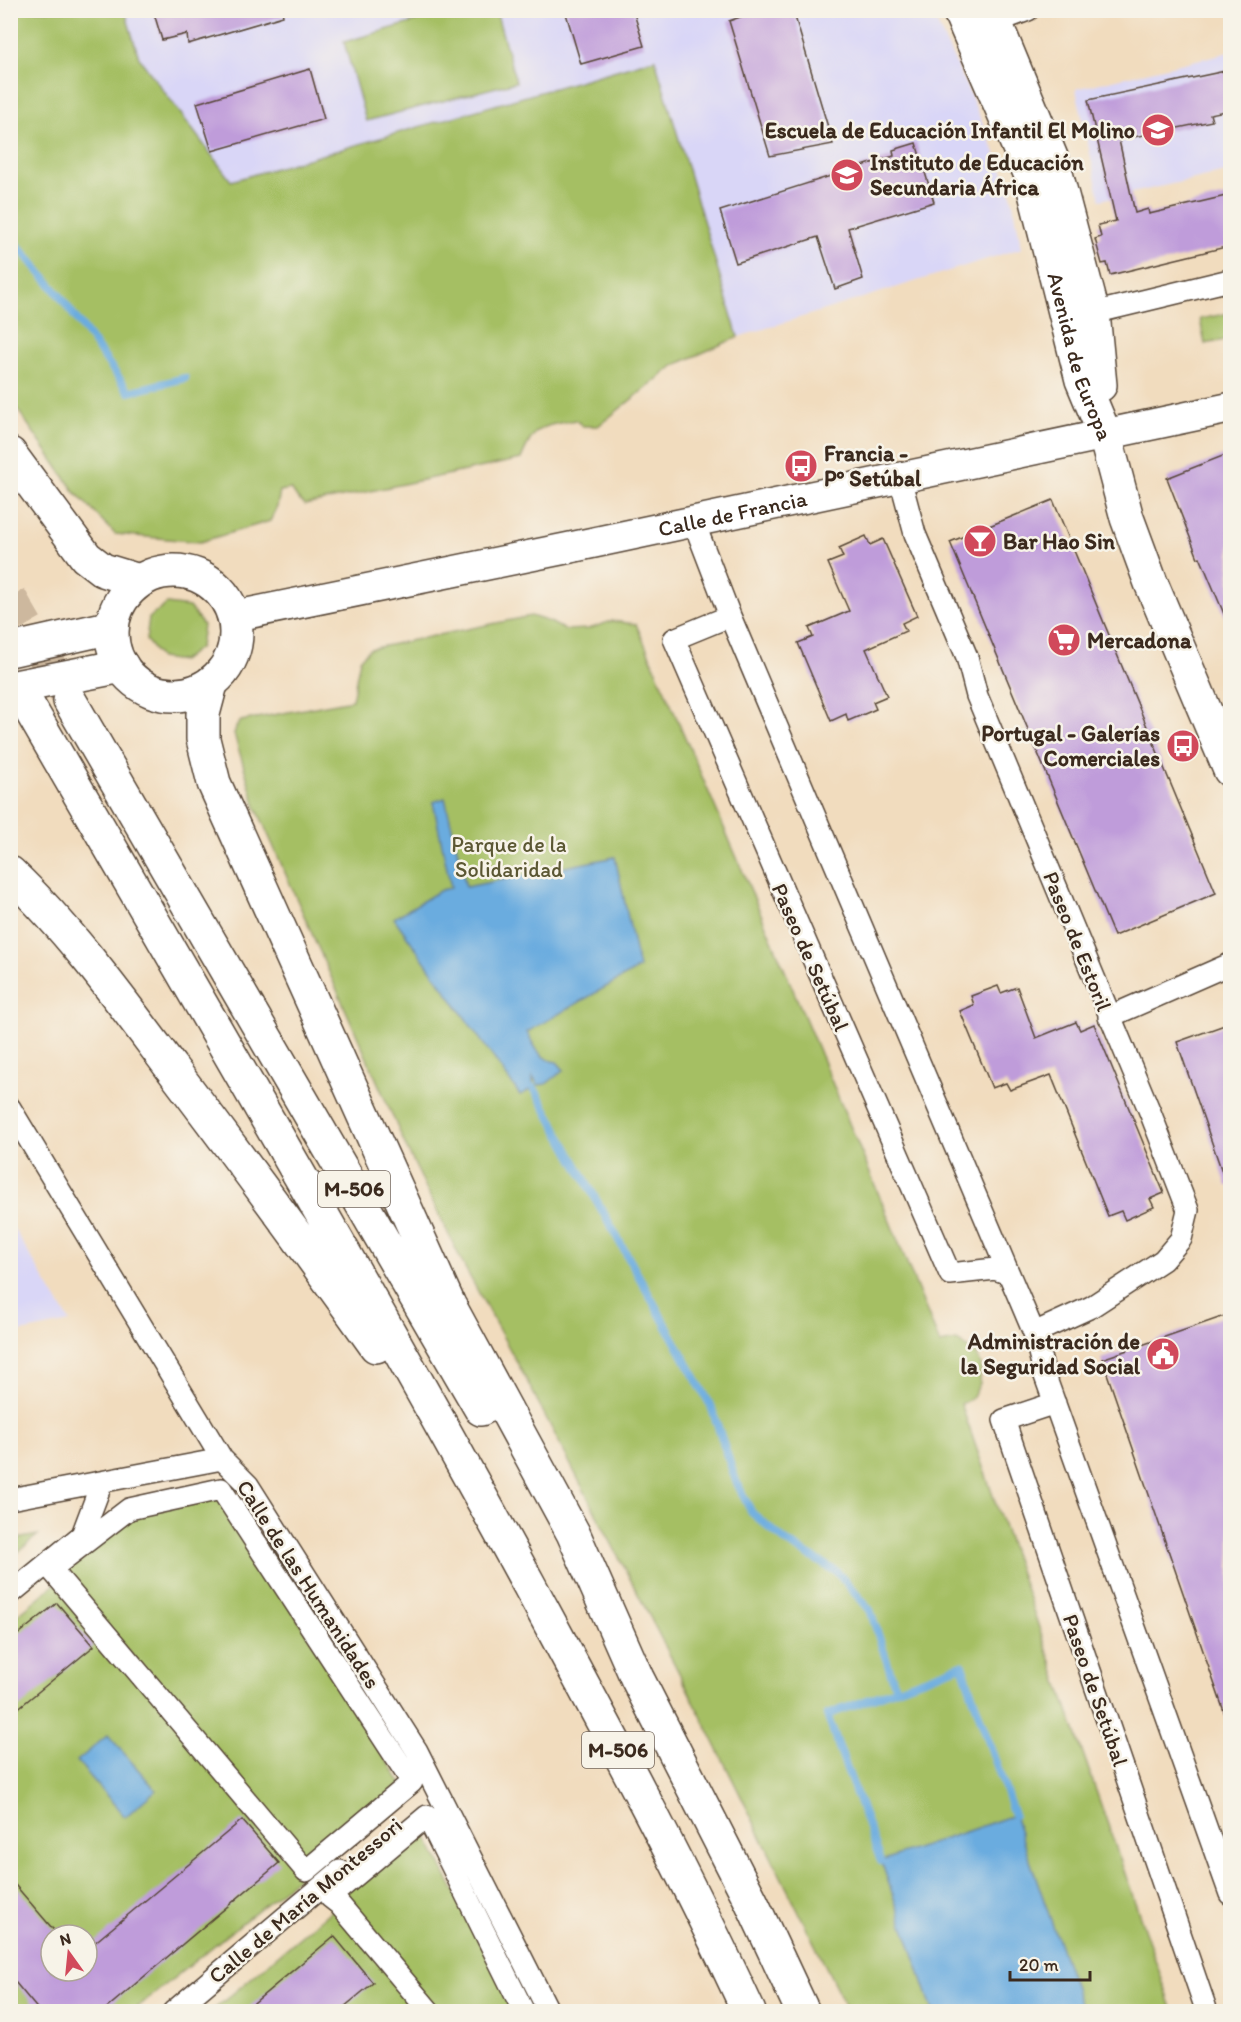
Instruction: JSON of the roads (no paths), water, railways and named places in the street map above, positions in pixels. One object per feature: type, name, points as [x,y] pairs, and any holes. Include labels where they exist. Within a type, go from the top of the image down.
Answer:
[{"type":"main road","name":"Avenida de Europa","points":[[959,10],[1030,173],[1082,380],[1105,435]]},
{"type":"main road","name":"Avenida de Europa","points":[[994,14],[1053,162],[1093,313],[1105,435]]},
{"type":"main road","name":"Calle de Francia","points":[[235,616],[1230,408]]},
{"type":"main road","points":[[1105,435],[1127,518],[1150,583],[1230,770]]},
{"type":"main road","points":[[10,454],[86,557],[103,570],[139,581]]},
{"type":"main road","points":[[184,571],[206,579],[224,594],[235,616],[237,634],[234,653],[225,670],[211,684],[193,693],[172,695],[153,691],[135,681],[122,666],[114,648],[112,627],[116,609],[139,581],[161,572],[184,571]]},
{"type":"main road","points":[[10,650],[112,627]]},
{"type":"main road","points":[[20,698],[122,666]]},
{"type":"main road","points":[[211,684],[203,714],[203,739],[214,783],[449,1305],[573,1533],[637,1678]]},
{"type":"main road","name":"M-506","points":[[20,698],[389,1332],[479,1493],[618,1749],[710,1928],[749,2012]]},
{"type":"main road","name":"M-506","points":[[70,701],[637,1678],[751,1901],[803,2012]]},
{"type":"main road","points":[[10,873],[30,892],[93,963],[251,1174],[479,1493]]},
{"type":"street","points":[[994,14],[1028,10]]},
{"type":"street","points":[[1093,313],[1230,280]]},
{"type":"street","name":"Paseo de Estoril","points":[[900,478],[915,534],[967,657],[977,696],[1150,1112],[1188,1210],[1181,1239],[1163,1260],[1091,1307],[1034,1333]]},
{"type":"street","points":[[693,520],[730,616],[1034,1333],[1045,1376],[1230,1894]]},
{"type":"street","name":"Paseo de Setúbal","points":[[730,616],[674,639],[950,1274],[995,1269],[1009,1274]]},
{"type":"street","points":[[1109,1017],[1230,964]]},
{"type":"street","name":"Calle de las Humanidades","points":[[10,1108],[222,1459],[248,1485],[417,1751],[549,2012]]},
{"type":"street","name":"Paseo de Setúbal","points":[[1055,1403],[1004,1420],[1207,2012]]},
{"type":"street","points":[[10,1500],[222,1459]]},
{"type":"street","points":[[10,1594],[82,1535],[102,1482]]},
{"type":"street","points":[[221,1489],[412,1782],[306,1871],[51,1569],[129,1509],[221,1489]]},
{"type":"street","name":"Calle de María Montessori","points":[[173,2012],[437,1789]]},
{"type":"street","points":[[430,2012],[339,1904],[330,1898],[427,1816],[524,2012]]},
{"type":"water","points":[[445,798],[466,887],[615,857],[639,968],[527,1032],[542,1055],[557,1062],[564,1070],[546,1084],[538,1085],[532,1076],[534,1088],[520,1095],[394,918],[441,890],[451,888],[433,802]]},
{"type":"water","points":[[108,1735],[156,1790],[125,1817],[77,1761]]},
{"type":"water","points":[[1014,1815],[1083,2011],[933,2011],[881,1861]]},
{"type":"waterway","points":[[10,236],[60,296],[129,392],[185,378]]},
{"type":"waterway","points":[[534,1088],[711,1406],[736,1481],[752,1513],[788,1543],[837,1572],[870,1610],[896,1689]]},
{"type":"waterway","points":[[881,1861],[827,1715],[962,1665],[1014,1815]]},
{"type":"tunnel","points":[[10,597],[70,701]]},
{"type":"place","name":"Escuela de Educación Infantil El Molino","points":[[1158,130]]},
{"type":"place","name":"Instituto de Educación Secundaria África","points":[[847,175]]},
{"type":"place","name":"Francia - Pº Setúbal","points":[[801,466]]},
{"type":"place","name":"Bar Hao Sin","points":[[980,541]]},
{"type":"place","name":"Mercadona","points":[[1064,640]]},
{"type":"place","name":"Portugal - Galerías Comerciales","points":[[1183,746]]},
{"type":"place","name":"Administración de la Seguridad Social","points":[[1163,1354]]},
{"type":"park label","name":"Parque de la Solidaridad","points":[[509,856]]}]
